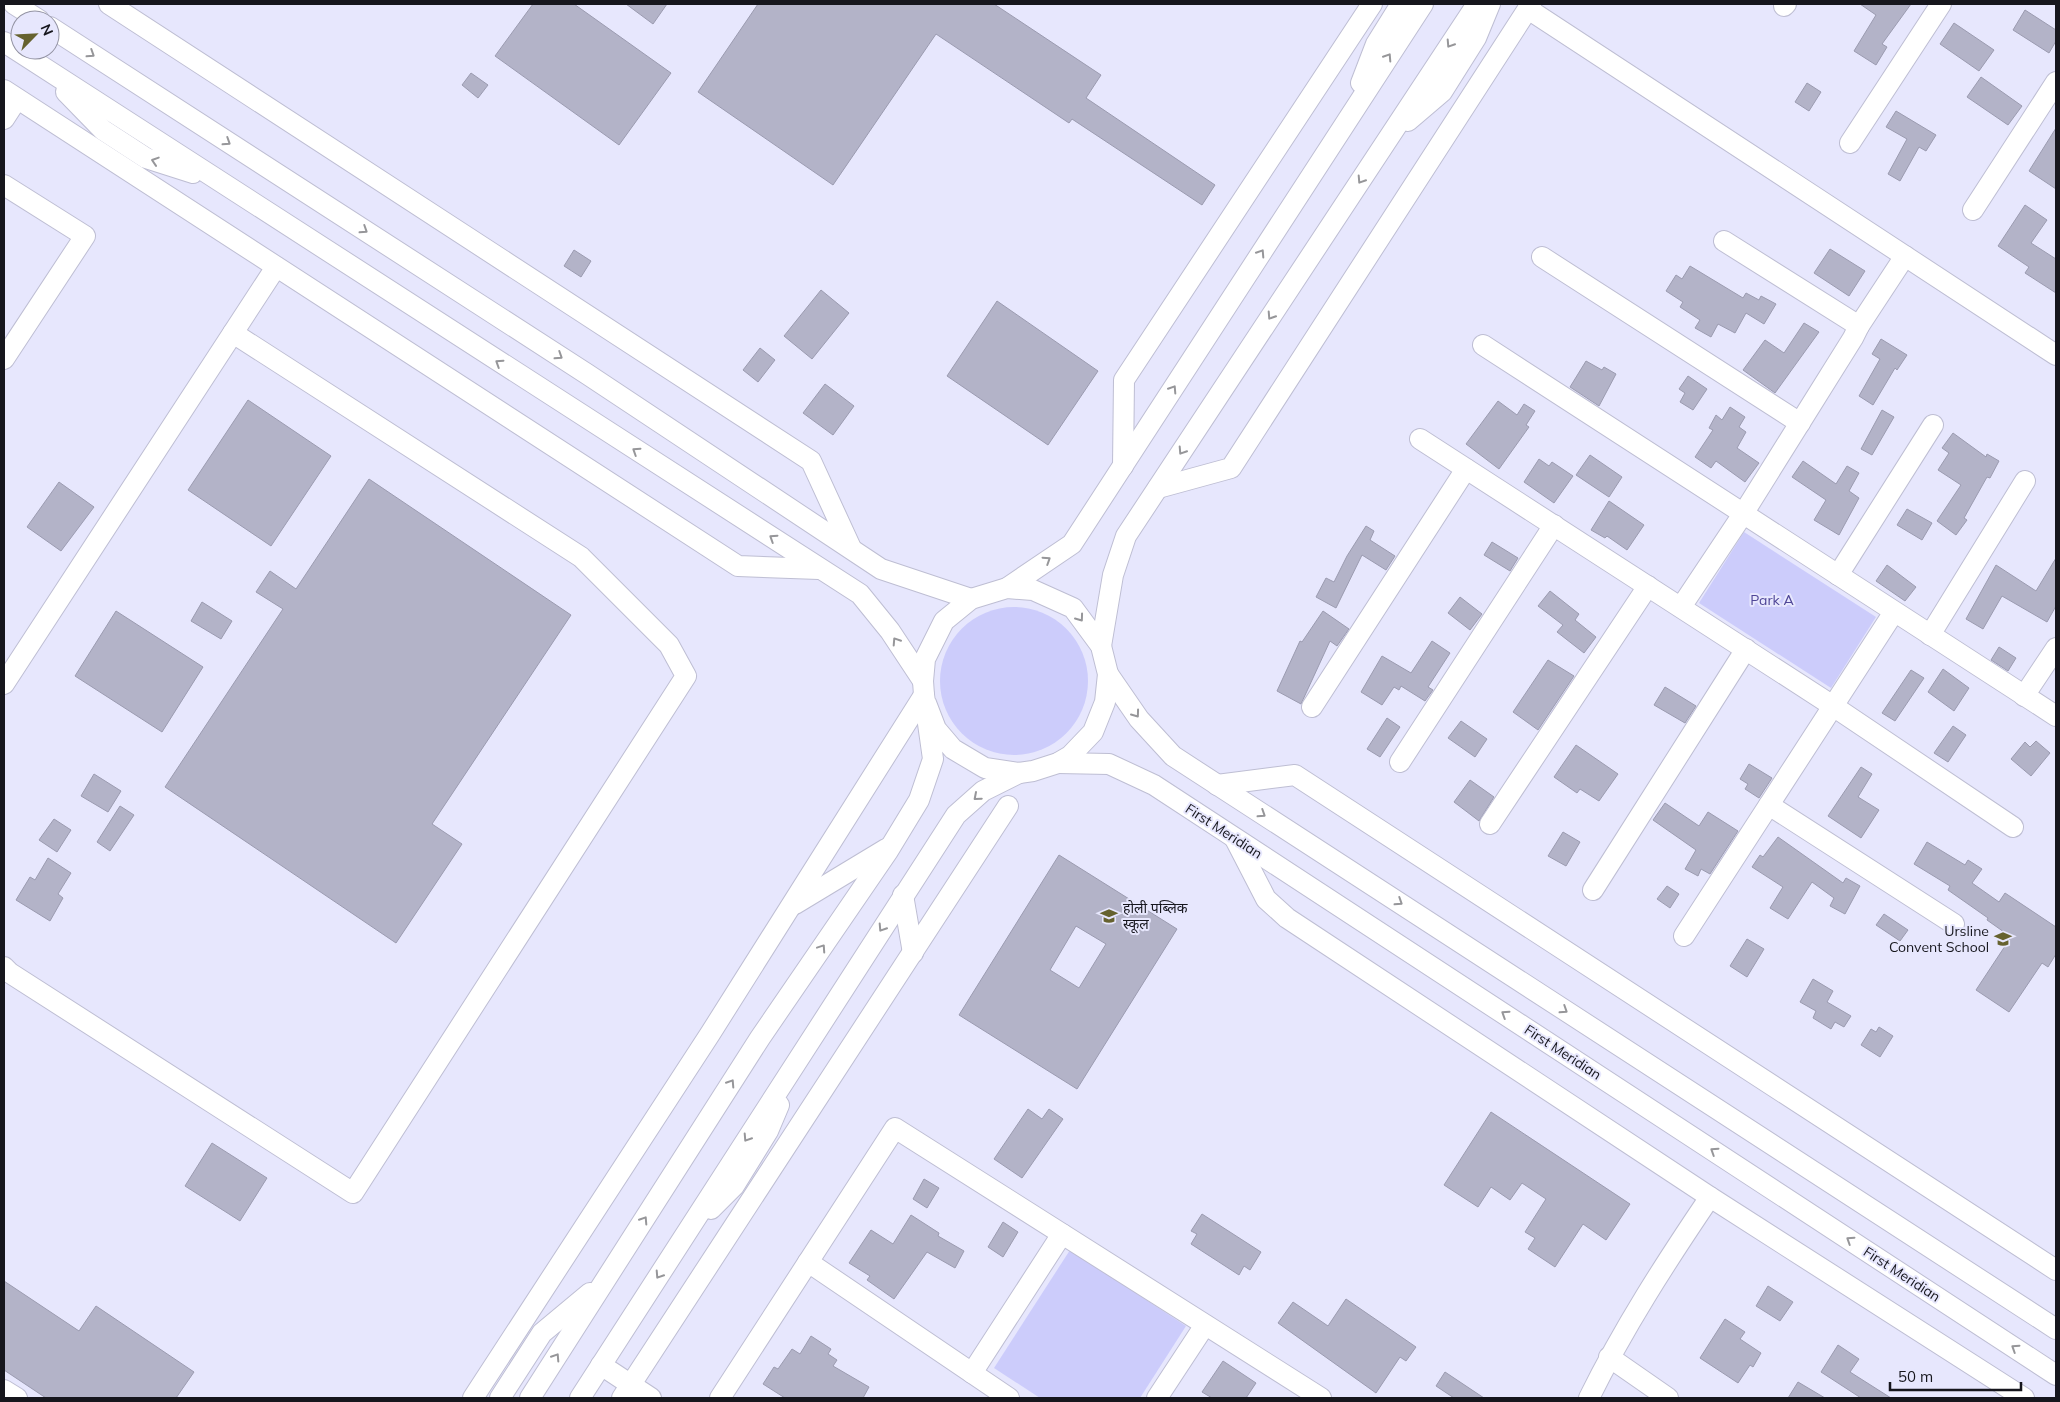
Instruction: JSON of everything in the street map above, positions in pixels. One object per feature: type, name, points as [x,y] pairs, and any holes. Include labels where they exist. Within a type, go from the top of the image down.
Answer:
[{"type":"street","points":[[109,4],[811,461],[851,548]]},
{"type":"street","points":[[1123,466],[1124,380],[1372,4]]},
{"type":"street","points":[[1348,118],[1376,44],[1402,4]]},
{"type":"street","points":[[530,1398],[760,1038],[892,845],[919,800],[934,759],[924,693],[926,659],[944,621],[971,599],[1007,588],[1072,544],[1423,4]]},
{"type":"street","points":[[1101,646],[1113,575],[1126,536],[1477,4]]},
{"type":"street","points":[[1388,140],[1442,92],[1476,38],[1490,4]]},
{"type":"street","points":[[1850,143],[1941,4]]},
{"type":"street","points":[[1158,488],[1231,468],[1529,6],[1905,256],[2055,352]]},
{"type":"street","points":[[60,33],[587,374],[881,569],[971,599]]},
{"type":"street","points":[[4,42],[860,594],[890,631],[924,693],[936,729],[953,749],[986,768],[1019,773],[1033,772],[1058,763],[1070,756],[1093,732],[1105,702],[1108,674],[1101,646],[1073,608],[1033,590],[1007,588]]},
{"type":"street","points":[[1973,210],[2056,82]]},
{"type":"street","points":[[4,119],[10,95],[738,566],[821,569]]},
{"type":"street","points":[[4,185],[85,236],[4,359]]},
{"type":"street","points":[[1724,241],[1859,326]]},
{"type":"street","points":[[1681,607],[1743,514],[1854,338],[1859,326],[1905,256]]},
{"type":"street","points":[[1542,257],[1800,423]]},
{"type":"street","points":[[4,684],[276,267]]},
{"type":"street","points":[[4,967],[10,973],[353,1193],[686,676],[669,646],[581,557],[233,332]]},
{"type":"street","points":[[1483,345],[2056,716]]},
{"type":"street","points":[[1838,575],[1933,425]]},
{"type":"street","points":[[1420,439],[1746,649],[2013,827]]},
{"type":"street","points":[[1312,707],[1466,469]]},
{"type":"street","points":[[1930,635],[2025,481]]},
{"type":"street","points":[[1400,762],[1554,525]]},
{"type":"street","points":[[1490,824],[1648,586]]},
{"type":"street","points":[[1684,936],[1894,612]]},
{"type":"street","points":[[2024,696],[2056,648]]},
{"type":"street","points":[[1593,890],[1746,649]]},
{"type":"street","points":[[1108,674],[1139,719],[1173,756],[2056,1329]]},
{"type":"street","points":[[473,1398],[710,1034],[924,693]]},
{"type":"street","name":"First Meridian","points":[[1058,763],[1109,764],[1154,785],[2056,1375]]},
{"type":"street","points":[[580,1398],[800,1054],[956,815],[983,791],[1019,773]]},
{"type":"street","points":[[1217,785],[1295,776],[2056,1270]]},
{"type":"street","points":[[1769,805],[1954,924]]},
{"type":"street","points":[[627,1392],[1008,806]]},
{"type":"street","points":[[1235,838],[1266,899],[1276,910],[1710,1197],[2024,1398]]},
{"type":"street","points":[[791,906],[892,845]]},
{"type":"street","points":[[903,895],[913,952]]},
{"type":"street","points":[[720,1398],[895,1128],[1321,1398]]},
{"type":"street","points":[[1589,1398],[1609,1357],[1651,1285],[1710,1197]]},
{"type":"street","points":[[972,1373],[1062,1234]]},
{"type":"street","points":[[808,1262],[1009,1398]]},
{"type":"street","points":[[500,1398],[542,1333],[606,1280]]},
{"type":"street","points":[[1157,1398],[1205,1325]]},
{"type":"street","points":[[1609,1357],[1668,1398]]},
{"type":"street","points":[[601,1365],[627,1392],[651,1398]]},
{"type":"street","points":[[4,1390],[17,1398]]},
{"type":"green space","name":"Park A","points":[[1744,532],[1876,617],[1831,688],[1699,603]]},
{"type":"green space","points":[[1014,607],[1042,613],[1066,629],[1082,653],[1088,681],[1082,709],[1066,733],[1042,749],[1014,755],[986,749],[962,733],[946,709],[940,681],[946,653],[962,629],[986,613]]},
{"type":"green space","points":[[1070,1250],[1186,1326],[1140,1398],[1040,1398],[994,1368]]},
{"type":"building","points":[[533,4],[574,4],[671,73],[619,145],[495,56]]},
{"type":"building","points":[[626,4],[667,4],[653,24]]},
{"type":"building","points":[[758,4],[994,4],[1101,75],[1086,98],[1215,185],[1202,205],[1072,119],[1069,123],[936,34],[833,185],[698,92]]},
{"type":"building","points":[[1860,4],[1911,4],[1882,44],[1887,47],[1876,65],[1854,51],[1876,15]]},
{"type":"building","points":[[2025,10],[2056,30],[2056,41],[2049,53],[2013,30]]},
{"type":"building","points":[[1954,23],[1994,50],[1979,71],[1940,44]]},
{"type":"building","points":[[471,73],[488,85],[478,98],[462,85]]},
{"type":"building","points":[[1981,77],[2022,106],[2008,125],[1967,97]]},
{"type":"building","points":[[1807,83],[1821,92],[1809,111],[1795,102]]},
{"type":"building","points":[[1896,111],[1936,135],[1926,151],[1919,147],[1900,181],[1888,174],[1907,139],[1886,127]]},
{"type":"building","points":[[2056,128],[2056,189],[2029,171]]},
{"type":"building","points":[[2025,205],[2047,220],[2031,243],[2056,259],[2056,293],[2025,273],[2029,267],[1998,246]]},
{"type":"building","points":[[1830,249],[1865,271],[1849,296],[1814,273]]},
{"type":"building","points":[[574,250],[591,261],[581,277],[564,266]]},
{"type":"building","points":[[1690,266],[1743,298],[1746,293],[1759,300],[1761,296],[1776,304],[1764,324],[1746,313],[1735,333],[1718,324],[1711,337],[1695,328],[1700,320],[1680,307],[1683,302],[1666,291],[1676,275],[1682,279]]},
{"type":"building","points":[[821,290],[849,313],[812,359],[784,336]]},
{"type":"building","points":[[997,301],[1098,371],[1048,445],[947,376]]},
{"type":"building","points":[[1804,323],[1819,332],[1775,393],[1743,370],[1765,340],[1784,353]]},
{"type":"building","points":[[1881,339],[1907,355],[1897,370],[1895,368],[1873,405],[1859,396],[1880,359],[1872,354]]},
{"type":"building","points":[[760,348],[775,360],[758,382],[743,370]]},
{"type":"building","points":[[1586,361],[1602,370],[1604,367],[1616,374],[1599,406],[1570,387]]},
{"type":"building","points":[[1688,376],[1707,389],[1693,410],[1680,402],[1685,393],[1679,389]]},
{"type":"building","points":[[825,384],[854,406],[833,435],[803,413]]},
{"type":"building","points":[[248,400],[331,456],[271,546],[188,490]]},
{"type":"building","points":[[1498,401],[1517,415],[1524,404],[1535,411],[1526,425],[1529,427],[1499,469],[1466,444]]},
{"type":"building","points":[[1730,407],[1745,417],[1739,427],[1746,432],[1737,448],[1759,463],[1745,482],[1716,461],[1711,468],[1695,457],[1713,430],[1709,428],[1716,415],[1722,420]]},
{"type":"building","points":[[1882,410],[1894,417],[1872,455],[1861,449]]},
{"type":"building","points":[[1953,433],[1986,457],[1987,454],[1999,461],[1990,478],[1987,477],[1964,518],[1967,520],[1956,535],[1937,521],[1961,485],[1938,470],[1949,453],[1942,448]]},
{"type":"building","points":[[1590,455],[1622,477],[1609,497],[1576,475]]},
{"type":"building","points":[[1539,459],[1549,466],[1552,462],[1573,476],[1554,503],[1524,482]]},
{"type":"building","points":[[1803,461],[1836,484],[1847,466],[1859,473],[1849,491],[1859,498],[1839,535],[1814,520],[1826,500],[1792,477]]},
{"type":"building","points":[[369,479],[571,615],[432,824],[462,844],[396,943],[165,787],[283,609],[256,592],[270,571],[296,589]]},
{"type":"building","points":[[59,482],[94,507],[61,551],[27,527]]},
{"type":"building","points":[[1609,501],[1644,525],[1627,550],[1607,536],[1605,538],[1591,530]]},
{"type":"building","points":[[1907,509],[1932,523],[1922,540],[1897,525]]},
{"type":"building","points":[[1366,526],[1374,531],[1370,540],[1395,556],[1386,570],[1362,555],[1336,608],[1316,597],[1326,578],[1334,582],[1347,556]]},
{"type":"building","points":[[1492,542],[1518,558],[1510,571],[1484,555]]},
{"type":"building","points":[[2056,558],[2056,606],[2047,622],[2002,596],[1983,629],[1966,619],[1996,565],[2036,591]]},
{"type":"building","points":[[1887,565],[1916,587],[1905,601],[1876,581]]},
{"type":"building","points":[[1550,591],[1579,614],[1575,620],[1596,637],[1584,653],[1557,632],[1563,625],[1538,606]]},
{"type":"building","points":[[1460,597],[1482,614],[1470,630],[1448,613]]},
{"type":"building","points":[[202,602],[232,621],[221,639],[191,621]]},
{"type":"building","points":[[116,611],[203,667],[162,732],[75,676]]},
{"type":"building","points":[[1323,611],[1349,629],[1337,646],[1330,641],[1301,704],[1277,691],[1300,641],[1302,642]]},
{"type":"building","points":[[1432,641],[1450,653],[1428,687],[1433,690],[1425,701],[1401,686],[1399,690],[1394,687],[1382,705],[1361,692],[1382,656],[1411,673]]},
{"type":"building","points":[[1999,647],[2016,658],[2008,671],[1991,660]]},
{"type":"building","points":[[1548,660],[1574,676],[1538,730],[1513,712]]},
{"type":"building","points":[[1943,669],[1969,688],[1954,711],[1928,692]]},
{"type":"building","points":[[1911,670],[1924,678],[1895,721],[1882,713]]},
{"type":"building","points":[[1665,687],[1696,706],[1685,723],[1654,705]]},
{"type":"building","points":[[1387,718],[1400,727],[1380,757],[1367,749]]},
{"type":"building","points":[[1461,721],[1487,739],[1475,757],[1448,738]]},
{"type":"building","points":[[1953,726],[1966,735],[1948,762],[1934,753]]},
{"type":"building","points":[[2036,741],[2050,753],[2031,776],[2011,759],[2025,742],[2030,747]]},
{"type":"building","points":[[1576,745],[1618,774],[1599,801],[1580,789],[1577,793],[1554,777]]},
{"type":"building","points":[[1749,764],[1772,778],[1759,798],[1745,789],[1748,784],[1740,779]]},
{"type":"building","points":[[1861,767],[1872,774],[1858,797],[1879,810],[1861,838],[1828,816]]},
{"type":"building","points":[[94,774],[121,791],[108,812],[81,796]]},
{"type":"building","points":[[1470,780],[1494,797],[1479,821],[1454,802]]},
{"type":"building","points":[[1665,803],[1699,826],[1708,812],[1738,831],[1710,874],[1701,869],[1698,876],[1685,869],[1696,850],[1653,820]]},
{"type":"building","points":[[120,806],[134,815],[110,851],[97,842]]},
{"type":"building","points":[[54,819],[71,830],[57,852],[39,840]]},
{"type":"building","points":[[1563,832],[1580,842],[1566,866],[1548,856]]},
{"type":"building","points":[[1778,837],[1843,883],[1846,878],[1860,886],[1845,914],[1830,906],[1834,898],[1812,882],[1788,919],[1770,908],[1783,887],[1752,867],[1760,855],[1763,857]]},
{"type":"building","points":[[1927,842],[1965,865],[1968,860],[1982,869],[1972,883],[1999,902],[2005,893],[2056,927],[2056,954],[2048,967],[2042,963],[2009,1012],[1976,990],[2011,937],[1948,890],[1950,886],[1914,864]]},
{"type":"building","points":[[1059,855],[1177,929],[1077,1089],[959,1015]],"holes":[[[1076,926],[1106,944],[1079,988],[1050,970]]]},
{"type":"building","points":[[48,858],[71,873],[58,894],[63,898],[50,921],[16,900],[30,877],[35,880]]},
{"type":"building","points":[[1667,886],[1679,894],[1670,908],[1657,899]]},
{"type":"building","points":[[1884,914],[1908,930],[1900,941],[1876,925]]},
{"type":"building","points":[[1747,939],[1764,949],[1747,977],[1730,966]]},
{"type":"building","points":[[1813,979],[1833,991],[1827,1002],[1851,1016],[1844,1027],[1835,1022],[1831,1029],[1813,1018],[1816,1011],[1800,1002]]},
{"type":"building","points":[[1879,1027],[1893,1036],[1880,1057],[1861,1045],[1871,1029],[1876,1032]]},
{"type":"building","points":[[1028,1109],[1042,1119],[1049,1109],[1063,1119],[1022,1178],[994,1159]]},
{"type":"building","points":[[1491,1112],[1630,1204],[1606,1240],[1583,1224],[1555,1267],[1528,1249],[1535,1238],[1525,1232],[1546,1199],[1522,1183],[1510,1200],[1491,1187],[1478,1207],[1444,1185]]},
{"type":"building","points":[[212,1143],[267,1178],[240,1221],[185,1186]]},
{"type":"building","points":[[924,1179],[939,1188],[927,1208],[913,1199]]},
{"type":"building","points":[[1202,1214],[1261,1252],[1250,1270],[1244,1266],[1239,1275],[1191,1244],[1197,1234],[1191,1231]]},
{"type":"building","points":[[911,1215],[939,1233],[938,1236],[964,1251],[955,1268],[927,1252],[894,1299],[867,1280],[870,1276],[849,1263],[871,1230],[893,1244]]},
{"type":"building","points":[[1003,1222],[1018,1232],[1003,1257],[988,1247]]},
{"type":"building","points":[[4,1281],[79,1331],[96,1306],[194,1372],[176,1398],[46,1398],[4,1370]]},
{"type":"building","points":[[1768,1286],[1793,1302],[1780,1321],[1756,1306]]},
{"type":"building","points":[[1346,1299],[1416,1347],[1406,1361],[1400,1357],[1376,1393],[1278,1323],[1293,1302],[1328,1326]]},
{"type":"building","points":[[1725,1319],[1745,1332],[1740,1339],[1761,1353],[1753,1367],[1750,1365],[1738,1383],[1700,1358]]},
{"type":"building","points":[[811,1336],[831,1349],[828,1354],[837,1360],[833,1366],[869,1387],[863,1398],[785,1398],[763,1384],[774,1367],[778,1369],[792,1349],[800,1354]]},
{"type":"building","points":[[1838,1345],[1859,1359],[1850,1372],[1891,1398],[1861,1398],[1821,1372]]},
{"type":"building","points":[[1223,1361],[1256,1383],[1246,1398],[1212,1398],[1202,1392]]},
{"type":"building","points":[[1445,1372],[1484,1398],[1454,1398],[1436,1386]]},
{"type":"building","points":[[1798,1382],[1825,1398],[1788,1398]]},
{"type":"place","name":"होली पब्लिक स्कूल","points":[[1109,916]]},
{"type":"place","name":"Ursline Convent School","points":[[2003,939]]}]
